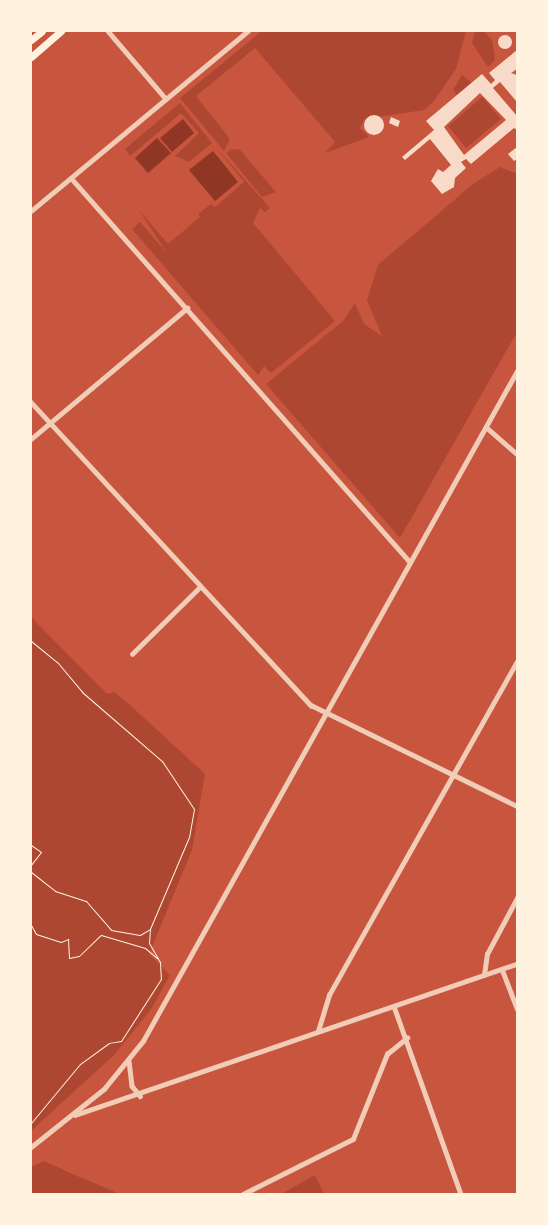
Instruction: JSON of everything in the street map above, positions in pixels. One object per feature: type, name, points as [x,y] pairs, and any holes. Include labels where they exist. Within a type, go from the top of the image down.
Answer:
[{"type":"main road","points":[[31,40],[42,31]]},
{"type":"main road","points":[[31,57],[61,31]]},
{"type":"street","points":[[108,31],[166,100]]},
{"type":"street","points":[[31,212],[248,31]]},
{"type":"street","points":[[72,179],[188,308],[410,562]]},
{"type":"street","points":[[31,439],[188,308]]},
{"type":"street","points":[[31,1146],[74,1115],[129,1061],[326,715],[517,371]]},
{"type":"street","points":[[31,402],[304,699],[326,715],[517,806]]},
{"type":"street","points":[[486,427],[517,454]]},
{"type":"street","points":[[132,654],[200,588]]},
{"type":"street","points":[[318,1031],[329,995],[517,662]]},
{"type":"street","points":[[484,975],[487,954],[517,898]]},
{"type":"street","points":[[74,1115],[140,1096],[318,1031],[395,1009],[517,964]]},
{"type":"street","points":[[502,969],[517,1008]]},
{"type":"street","points":[[395,1009],[407,1038],[461,1194]]},
{"type":"street","points":[[243,1194],[353,1139],[386,1054],[407,1038]]},
{"type":"street","points":[[129,1061],[132,1086],[140,1096]]},
{"type":"path","points":[[31,641],[58,663],[82,692],[162,761],[194,809],[189,837],[150,929],[149,943],[158,958],[161,979],[121,1041],[110,1043],[80,1064],[31,1123]]},
{"type":"path","points":[[31,845],[42,852],[31,865]]},
{"type":"path","points":[[31,872],[55,891],[86,901],[112,930],[140,935],[150,929]]},
{"type":"path","points":[[31,925],[36,934],[61,942],[68,938],[69,958],[80,956],[102,935],[145,948],[158,958]]},
{"type":"shaded area","points":[[262,31],[466,31],[456,69],[434,101],[424,110],[364,119],[360,128],[369,137],[325,153],[335,142],[255,48],[196,96],[230,139],[224,151],[180,98]]},
{"type":"shaded area","points":[[475,31],[484,31],[492,40],[495,60],[488,67],[472,43]]},
{"type":"shaded area","points":[[462,75],[472,83],[457,95],[453,90]]},
{"type":"shaded area","points":[[482,97],[501,119],[466,148],[448,126]]},
{"type":"shaded area","points":[[180,103],[212,143],[189,162],[175,156],[199,133],[181,113],[130,156],[125,149]]},
{"type":"shaded area","points":[[183,119],[194,133],[172,152],[160,138]]},
{"type":"shaded area","points":[[157,138],[171,153],[148,173],[135,158]]},
{"type":"shaded area","points":[[215,146],[270,208],[265,212],[260,208],[253,223],[335,321],[271,373],[264,366],[258,375],[132,229],[140,222],[167,253],[139,210],[168,244],[200,217],[198,214],[211,204],[215,207],[244,182]]},
{"type":"shaded area","points":[[231,149],[240,150],[276,192],[262,197],[226,153]]},
{"type":"shaded area","points":[[213,151],[238,182],[215,201],[189,170]]},
{"type":"shaded area","points":[[500,167],[517,174],[517,332],[400,538],[266,384],[343,321],[355,303],[364,324],[382,336],[367,300],[378,265],[473,184]]},
{"type":"shaded area","points":[[31,617],[107,694],[114,692],[129,704],[205,774],[192,850],[149,954],[170,975],[152,1008],[115,1054],[31,1131]]},
{"type":"shaded area","points":[[44,1161],[120,1194],[31,1194],[31,1167]]},
{"type":"shaded area","points":[[315,1175],[324,1194],[281,1194]]},
{"type":"building","points":[[505,35],[510,37],[512,42],[510,47],[505,49],[500,47],[498,42],[500,37]]},
{"type":"building","points":[[517,50],[517,69],[511,73],[517,75],[517,102],[500,82],[493,88],[517,116],[517,130],[514,128],[471,164],[466,159],[461,162],[466,168],[455,178],[454,187],[442,194],[431,181],[438,169],[443,172],[451,165],[430,139],[405,160],[402,157],[434,130],[426,121],[482,74],[491,84],[495,80],[489,73]],"holes":[[[480,93],[506,120],[464,155],[444,127]]]},
{"type":"building","points":[[370,115],[378,115],[384,121],[384,129],[378,135],[370,135],[364,129],[364,121]]},
{"type":"building","points":[[391,117],[400,121],[398,127],[389,123]]},
{"type":"building","points":[[517,147],[517,159],[514,161],[508,154]]}]
